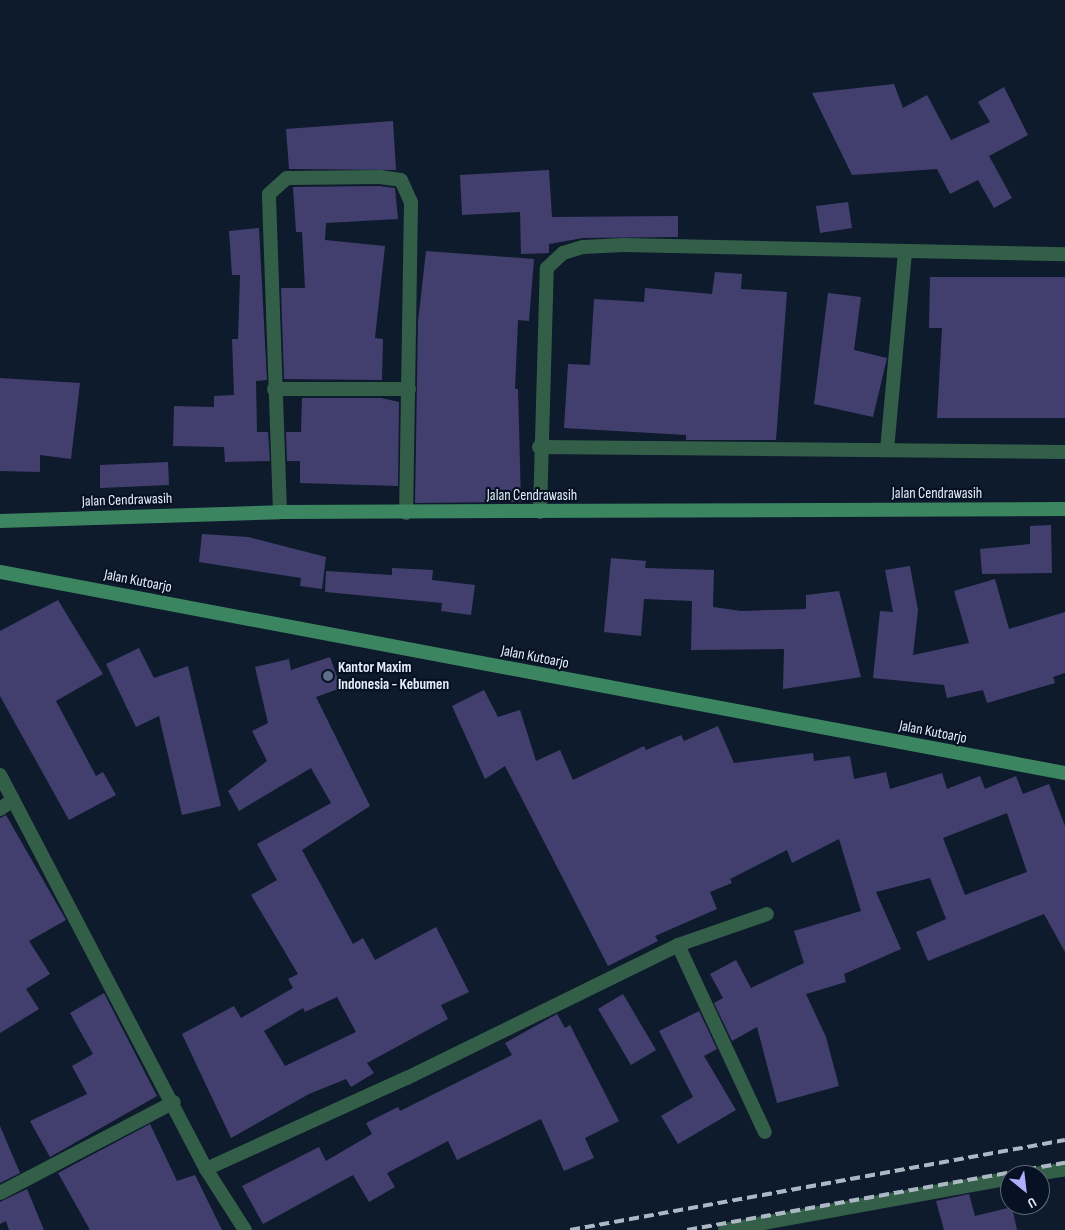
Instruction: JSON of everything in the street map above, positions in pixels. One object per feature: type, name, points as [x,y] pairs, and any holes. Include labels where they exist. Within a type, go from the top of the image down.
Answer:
[{"type":"main road","name":"Jalan Cendrawasih","points":[[0,521],[280,512],[1065,509]]},
{"type":"main road","name":"Jalan Kutoarjo","points":[[0,572],[1065,773]]},
{"type":"street","points":[[280,512],[274,390],[269,194],[287,178],[380,177],[401,180],[411,202],[406,513]]},
{"type":"street","points":[[540,512],[539,447],[547,268],[562,254],[583,246],[624,245],[905,253],[1065,254]]},
{"type":"street","points":[[887,450],[905,253]]},
{"type":"street","points":[[274,390],[409,389]]},
{"type":"street","points":[[539,447],[1065,452]]},
{"type":"street","points":[[0,774],[174,1102],[206,1169],[245,1230]]},
{"type":"street","points":[[0,809],[13,800]]},
{"type":"street","points":[[206,1169],[407,1078],[678,945],[767,914]]},
{"type":"street","points":[[678,945],[765,1132]]},
{"type":"street","points":[[0,1193],[174,1102]]},
{"type":"street","points":[[1050,1172],[1065,1169]]},
{"type":"street","points":[[725,1230],[1000,1180]]},
{"type":"building","points":[[894,84],[903,108],[927,95],[951,140],[990,122],[978,102],[1004,87],[1028,135],[989,156],[1012,198],[994,208],[978,180],[950,194],[937,169],[852,175],[812,93]]},
{"type":"building","points":[[393,121],[396,170],[289,169],[286,129]]},
{"type":"building","points":[[549,170],[552,217],[678,216],[678,237],[583,238],[549,244],[549,253],[521,254],[520,212],[462,215],[460,175]]},
{"type":"building","points":[[379,186],[395,188],[398,219],[326,223],[325,240],[385,246],[375,338],[383,339],[382,380],[284,379],[281,288],[305,288],[302,232],[296,232],[293,187]]},
{"type":"building","points":[[848,202],[852,228],[820,233],[816,206]]},
{"type":"building","points":[[259,228],[267,380],[256,381],[257,432],[268,432],[270,461],[225,462],[224,447],[173,446],[174,406],[214,407],[214,396],[234,395],[232,339],[238,339],[240,275],[232,275],[229,231]]},
{"type":"building","points":[[426,251],[534,259],[529,321],[518,320],[515,389],[518,389],[521,502],[415,503],[418,322]]},
{"type":"building","points":[[715,272],[742,274],[741,289],[787,292],[776,440],[686,440],[686,435],[564,428],[568,364],[590,365],[594,299],[644,302],[645,288],[712,294]]},
{"type":"building","points":[[930,277],[1065,277],[1065,418],[937,418],[942,328],[929,328]]},
{"type":"building","points":[[828,293],[861,297],[854,350],[887,358],[873,417],[814,404]]},
{"type":"building","points":[[0,378],[80,383],[71,459],[40,455],[40,472],[0,471]]},
{"type":"building","points":[[302,398],[381,398],[399,402],[398,486],[300,483],[300,461],[287,461],[286,432],[301,432]]},
{"type":"building","points":[[168,462],[169,485],[100,488],[100,465]]},
{"type":"building","points":[[1051,525],[1052,573],[982,574],[980,549],[1030,544],[1030,526]]},
{"type":"building","points":[[202,534],[248,537],[326,557],[322,589],[300,586],[301,578],[199,562]]},
{"type":"building","points":[[611,558],[646,561],[645,568],[714,570],[713,607],[741,611],[806,609],[806,595],[839,591],[861,677],[783,689],[784,649],[691,650],[692,601],[644,599],[641,636],[604,632]]},
{"type":"building","points":[[910,566],[918,610],[913,655],[969,643],[954,591],[995,579],[1009,629],[1065,612],[1065,673],[1053,677],[1055,683],[987,703],[983,690],[947,698],[944,685],[873,678],[880,611],[893,612],[885,570]]},
{"type":"building","points":[[392,568],[433,570],[432,580],[475,585],[471,615],[441,611],[442,603],[325,592],[326,571],[392,575]]},
{"type":"building","points":[[58,600],[103,674],[56,701],[96,776],[103,772],[116,795],[69,820],[0,696],[0,631]]},
{"type":"building","points":[[139,648],[154,678],[188,666],[221,806],[182,815],[159,716],[136,727],[106,664]]},
{"type":"building","points":[[330,657],[341,688],[316,697],[370,806],[302,850],[353,944],[363,938],[375,960],[436,927],[469,992],[441,1005],[448,1019],[367,1063],[374,1073],[351,1087],[346,1079],[309,1094],[231,1138],[182,1034],[234,1006],[241,1018],[293,988],[288,979],[298,974],[251,895],[277,880],[257,844],[331,803],[311,768],[239,811],[228,791],[267,761],[252,731],[268,723],[255,667],[289,659],[291,670]],"holes":[[[337,997],[356,1032],[285,1066],[264,1031],[303,1008],[305,1012]]]},
{"type":"building","points":[[484,690],[498,717],[520,710],[536,761],[560,750],[573,780],[644,746],[646,750],[681,735],[684,741],[718,726],[734,763],[813,753],[814,761],[850,756],[854,779],[886,772],[890,789],[942,773],[947,789],[980,776],[985,789],[1016,776],[1023,794],[1049,784],[1065,826],[1065,952],[1044,914],[928,961],[916,932],[946,919],[930,878],[876,892],[901,949],[844,974],[846,982],[806,994],[826,1037],[839,1086],[777,1103],[757,1027],[732,1041],[714,1003],[723,998],[710,974],[736,960],[751,988],[804,963],[794,931],[861,911],[839,839],[792,863],[787,850],[730,879],[732,883],[710,892],[717,909],[655,936],[658,941],[608,966],[505,766],[485,779],[452,706]],"holes":[[[1007,813],[1027,872],[965,895],[943,838]]]},
{"type":"building","points":[[6,815],[66,920],[29,941],[50,974],[26,989],[39,1009],[0,1033],[0,818]]},
{"type":"building","points":[[104,993],[157,1096],[50,1157],[30,1121],[87,1094],[72,1066],[93,1054],[70,1013]]},
{"type":"building","points":[[623,994],[656,1050],[631,1065],[598,1009]]},
{"type":"building","points":[[699,1011],[717,1049],[704,1056],[736,1110],[678,1144],[661,1116],[693,1097],[659,1031]]},
{"type":"building","points":[[557,1014],[565,1028],[570,1025],[619,1121],[585,1138],[594,1158],[564,1171],[541,1119],[457,1160],[448,1141],[387,1173],[395,1187],[369,1202],[353,1175],[263,1224],[242,1186],[319,1147],[326,1161],[372,1134],[366,1123],[398,1107],[400,1111],[512,1055],[505,1043]]},
{"type":"building","points":[[150,1124],[177,1181],[195,1175],[222,1230],[90,1230],[58,1173]]},
{"type":"building","points":[[0,1126],[20,1173],[0,1183]]},
{"type":"building","points":[[27,1189],[44,1230],[9,1230],[6,1221],[0,1224],[0,1202]]},
{"type":"building","points":[[969,1194],[975,1216],[1000,1210],[1000,1215],[1014,1215],[1017,1230],[944,1230],[936,1201]]},
{"type":"railway","points":[[570,1230],[1065,1140]]},
{"type":"railway","points":[[687,1230],[1065,1163]]},
{"type":"place","name":"Kantor Maxim Indonesia - Kebumen","points":[[328,676]]}]
